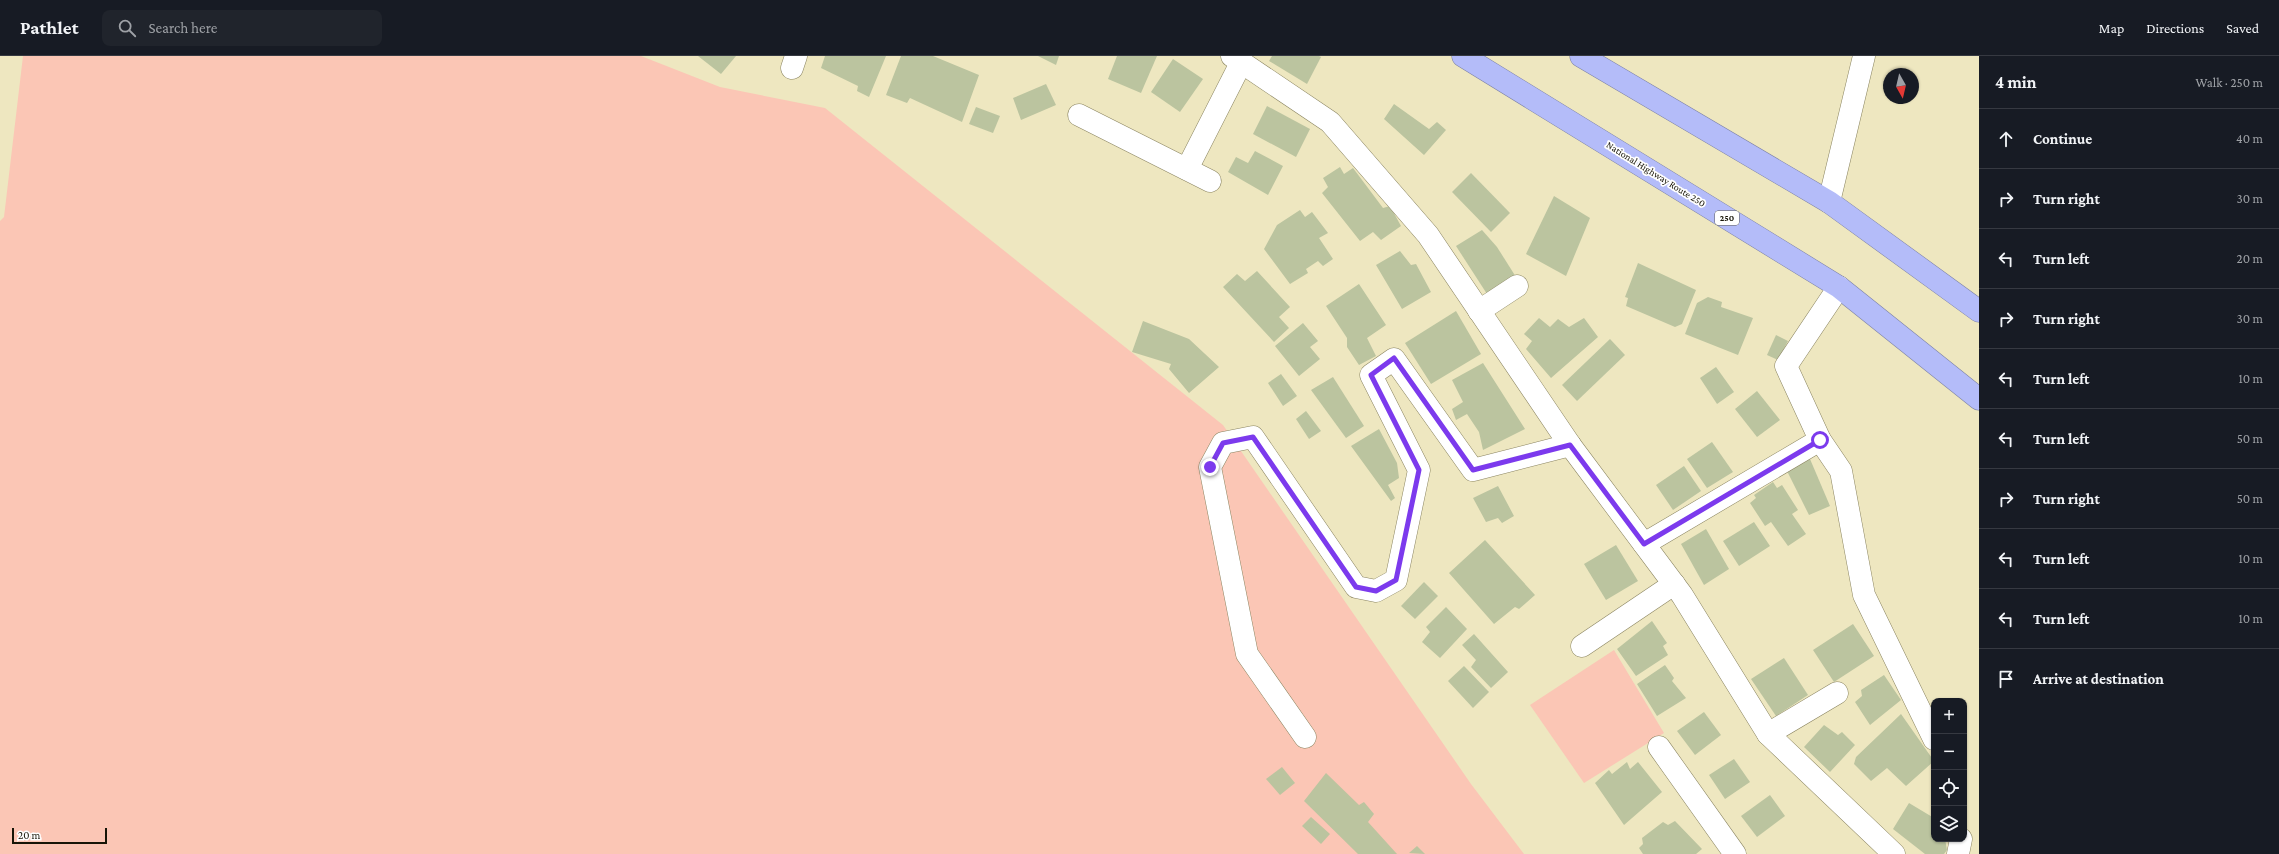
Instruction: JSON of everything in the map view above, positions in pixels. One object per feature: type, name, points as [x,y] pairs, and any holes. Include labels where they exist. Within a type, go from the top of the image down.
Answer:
[{"type":"highway","name":"National Highway Route 250","points":[[1463,56],[1839,287],[1979,399]]},
{"type":"highway","points":[[1581,56],[1829,202],[1979,311]]},
{"type":"street","points":[[1829,202],[1864,56]]},
{"type":"street","points":[[1187,168],[1237,58],[1330,122],[1428,235],[1570,445],[1674,584],[1768,734],[1894,854]]},
{"type":"street","points":[[1079,115],[1187,168],[1210,181]]},
{"type":"street","points":[[1479,311],[1517,286]]},
{"type":"street","points":[[1839,287],[1786,366],[1820,440],[1841,471],[1864,595],[1932,734]]},
{"type":"street","points":[[1305,737],[1247,654],[1210,467],[1223,443],[1253,437],[1356,587],[1376,591],[1396,580],[1419,470],[1371,375],[1394,358],[1473,470],[1570,445]]},
{"type":"street","points":[[1644,544],[1820,440]]},
{"type":"street","points":[[1582,646],[1674,584]]},
{"type":"street","points":[[1768,734],[1837,694]]},
{"type":"street","points":[[1659,747],[1735,854]]},
{"type":"street","points":[[1958,854],[1960,842]]},
{"type":"shaded area","points":[[23,56],[641,56],[720,87],[825,108],[1223,425],[1471,784],[1524,854],[0,854],[0,221],[4,217]]},
{"type":"shaded area","points":[[1614,650],[1664,733],[1584,783],[1530,705]]},
{"type":"building","points":[[698,56],[736,56],[721,74]]},
{"type":"building","points":[[825,56],[886,56],[869,97],[857,91],[858,86],[821,68]]},
{"type":"building","points":[[901,56],[933,56],[979,75],[962,122],[910,98],[907,103],[886,95]]},
{"type":"building","points":[[1038,56],[1059,56],[1056,65]]},
{"type":"building","points":[[1117,56],[1157,56],[1141,93],[1108,79]]},
{"type":"building","points":[[1272,56],[1321,57],[1307,84],[1269,61]]},
{"type":"building","points":[[1173,59],[1203,79],[1180,112],[1151,92]]},
{"type":"building","points":[[1046,84],[1056,105],[1021,120],[1013,98]]},
{"type":"building","points":[[1394,104],[1429,129],[1437,122],[1446,130],[1424,155],[1384,119]]},
{"type":"building","points":[[1267,106],[1310,129],[1296,157],[1253,134]]},
{"type":"building","points":[[976,107],[1000,116],[993,133],[969,124]]},
{"type":"building","points":[[1255,151],[1283,166],[1268,195],[1228,172],[1236,157],[1248,163]]},
{"type":"building","points":[[1340,167],[1344,174],[1353,168],[1383,208],[1390,206],[1401,226],[1381,240],[1373,232],[1360,241],[1322,193],[1328,187],[1323,178]]},
{"type":"building","points":[[1471,173],[1510,213],[1491,232],[1452,192]]},
{"type":"building","points":[[1554,196],[1590,218],[1566,276],[1526,254]]},
{"type":"building","points":[[1300,210],[1305,217],[1312,212],[1328,233],[1319,238],[1333,259],[1323,266],[1318,261],[1306,269],[1308,273],[1290,284],[1264,249],[1277,225]]},
{"type":"building","points":[[1482,230],[1497,247],[1516,277],[1487,294],[1456,246]]},
{"type":"building","points":[[1400,251],[1411,265],[1416,264],[1431,292],[1402,309],[1376,265]]},
{"type":"building","points":[[1638,263],[1696,290],[1682,324],[1675,327],[1626,306],[1628,298],[1625,297]]},
{"type":"building","points":[[1257,271],[1290,307],[1279,317],[1289,328],[1274,342],[1223,287],[1237,274],[1245,281]]},
{"type":"building","points":[[1359,284],[1386,325],[1367,338],[1376,356],[1359,365],[1347,347],[1347,338],[1326,306]]},
{"type":"building","points":[[1708,297],[1722,302],[1721,307],[1753,318],[1738,355],[1685,334],[1697,303]]},
{"type":"building","points":[[1456,311],[1481,354],[1431,384],[1405,343]]},
{"type":"building","points":[[1539,318],[1550,327],[1558,319],[1569,327],[1584,318],[1598,337],[1551,378],[1526,349],[1532,341],[1524,334]]},
{"type":"building","points":[[1143,321],[1189,339],[1219,367],[1189,393],[1169,369],[1171,364],[1132,352]]},
{"type":"building","points":[[1303,323],[1318,341],[1310,347],[1320,359],[1299,376],[1275,346]]},
{"type":"building","points":[[1776,335],[1788,341],[1778,360],[1767,355]]},
{"type":"building","points":[[1610,339],[1625,355],[1577,401],[1562,385]]},
{"type":"building","points":[[1483,363],[1525,429],[1483,450],[1479,432],[1467,414],[1456,420],[1452,409],[1463,402],[1452,380]]},
{"type":"building","points":[[1716,367],[1734,392],[1717,404],[1700,378]]},
{"type":"building","points":[[1281,374],[1297,396],[1283,406],[1268,383]]},
{"type":"building","points":[[1333,377],[1364,426],[1346,438],[1311,390]]},
{"type":"building","points":[[1757,391],[1780,420],[1757,437],[1735,409]]},
{"type":"building","points":[[1306,411],[1321,431],[1309,439],[1296,419]]},
{"type":"building","points":[[1379,429],[1397,463],[1399,478],[1388,485],[1395,498],[1391,501],[1351,446]]},
{"type":"building","points":[[1712,442],[1733,472],[1707,488],[1687,459]]},
{"type":"building","points":[[1810,459],[1830,506],[1809,515],[1787,471]]},
{"type":"building","points":[[1684,466],[1701,491],[1673,510],[1656,485]]},
{"type":"building","points":[[1773,482],[1777,488],[1782,485],[1798,510],[1792,514],[1806,534],[1788,546],[1771,522],[1765,526],[1750,503],[1756,498],[1754,495]]},
{"type":"building","points":[[1498,486],[1514,516],[1502,523],[1498,518],[1486,522],[1473,498]]},
{"type":"building","points":[[1754,522],[1770,546],[1739,566],[1723,541]]},
{"type":"building","points":[[1706,529],[1729,569],[1704,585],[1681,544]]},
{"type":"building","points":[[1485,540],[1535,595],[1519,609],[1515,607],[1494,624],[1449,573]]},
{"type":"building","points":[[1616,545],[1638,581],[1606,600],[1584,564]]},
{"type":"building","points":[[1424,582],[1438,596],[1415,619],[1401,606]]},
{"type":"building","points":[[1446,607],[1467,629],[1440,658],[1422,642],[1430,632],[1426,627]]},
{"type":"building","points":[[1652,621],[1667,643],[1663,646],[1668,655],[1636,676],[1617,649]]},
{"type":"building","points":[[1853,624],[1874,656],[1834,682],[1813,650]]},
{"type":"building","points":[[1474,634],[1508,672],[1491,688],[1471,667],[1476,660],[1462,645]]},
{"type":"building","points":[[1784,658],[1808,695],[1776,716],[1751,679]]},
{"type":"building","points":[[1665,665],[1674,678],[1672,681],[1686,698],[1657,716],[1637,684]]},
{"type":"building","points":[[1464,666],[1489,692],[1473,708],[1448,681]]},
{"type":"building","points":[[1884,675],[1901,700],[1870,725],[1855,702],[1862,696],[1861,690]]},
{"type":"building","points":[[1704,712],[1721,735],[1695,755],[1677,731]]},
{"type":"building","points":[[1901,714],[1931,757],[1931,764],[1906,786],[1887,768],[1871,781],[1854,764],[1856,757]]},
{"type":"building","points":[[1824,725],[1838,735],[1842,732],[1855,745],[1830,772],[1804,747]]},
{"type":"building","points":[[1734,759],[1750,782],[1725,799],[1709,775]]},
{"type":"building","points":[[1627,762],[1630,769],[1638,762],[1662,792],[1624,825],[1595,783],[1609,770],[1612,774]]},
{"type":"building","points":[[1282,767],[1295,783],[1280,795],[1266,779]]},
{"type":"building","points":[[1326,773],[1359,805],[1364,802],[1374,814],[1368,822],[1397,854],[1358,854],[1304,801]]},
{"type":"building","points":[[1770,795],[1785,816],[1757,837],[1741,816]]},
{"type":"building","points":[[1909,803],[1931,816],[1931,842],[1946,842],[1947,850],[1944,854],[1925,854],[1893,829]]},
{"type":"building","points":[[1311,817],[1330,834],[1321,844],[1302,826]]},
{"type":"building","points":[[1675,821],[1702,849],[1696,854],[1643,854],[1639,848],[1643,844],[1642,838],[1663,822],[1668,825]]},
{"type":"building","points":[[1417,846],[1425,854],[1409,853]]},
{"type":"route","points":[[1210,467],[1223,443],[1253,437],[1356,587],[1376,591],[1396,580],[1419,470],[1371,375],[1394,358],[1473,470],[1570,445],[1644,544],[1820,440]]}]
